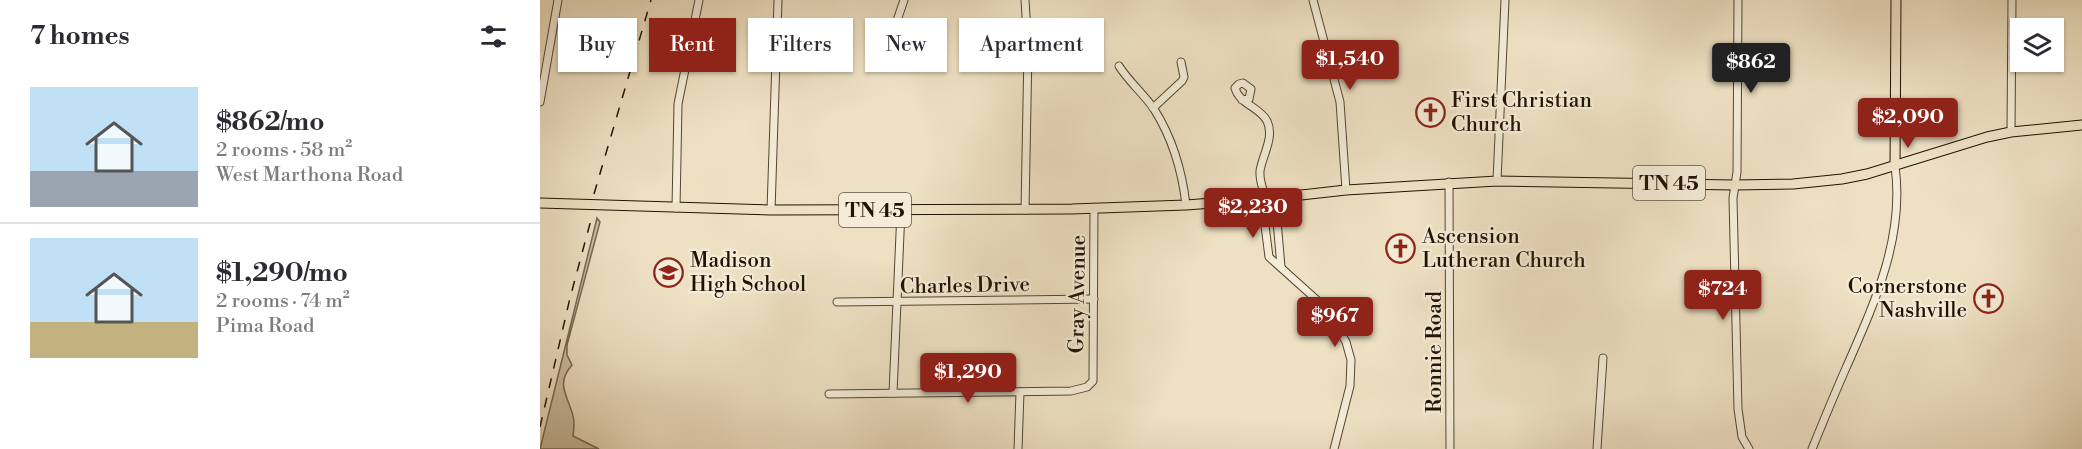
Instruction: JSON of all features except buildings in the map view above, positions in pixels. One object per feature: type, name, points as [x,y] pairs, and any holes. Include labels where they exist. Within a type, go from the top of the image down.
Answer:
[{"type":"main road","points":[[1895,166],[1896,0]]},
{"type":"main road","name":"TN 45","points":[[540,203],[771,210],[1094,209],[1266,201],[1346,190],[1497,181],[1793,184],[1842,179],[1895,166],[1968,142],[2011,132],[2082,125]]},
{"type":"street","points":[[540,102],[558,0]]},
{"type":"street","points":[[676,208],[678,104],[699,0]]},
{"type":"street","points":[[771,210],[778,0]]},
{"type":"street","points":[[898,18],[904,0]]},
{"type":"street","points":[[1025,0],[1028,50],[1025,210]]},
{"type":"street","points":[[1313,0],[1340,102],[1346,190]]},
{"type":"street","points":[[1497,181],[1505,0]]},
{"type":"street","points":[[1738,0],[1737,161],[1733,210],[1738,409],[1742,437],[1749,449]]},
{"type":"street","points":[[2011,132],[2012,0]]},
{"type":"street","points":[[1153,108],[1182,81],[1184,77],[1181,62]]},
{"type":"street","points":[[1119,66],[1153,108],[1174,148],[1183,179],[1186,205]]},
{"type":"street","points":[[1242,100],[1267,120],[1270,130],[1260,172],[1266,201],[1263,210],[1269,257],[1328,310],[1347,342],[1351,360],[1350,387],[1334,449]]},
{"type":"street","points":[[1812,449],[1870,314],[1885,270],[1897,207],[1895,166]]},
{"type":"street","name":"Ronnie Road","points":[[1449,183],[1450,449]]},
{"type":"street","points":[[1266,201],[1276,209],[1281,267]]},
{"type":"street","name":"Gray Avenue","points":[[1020,392],[1080,390],[1088,387],[1093,381],[1094,209]]},
{"type":"street","points":[[893,393],[901,210]]},
{"type":"street","name":"Charles Drive","points":[[837,302],[1094,299]]},
{"type":"street","points":[[1597,449],[1603,358]]},
{"type":"street","points":[[829,394],[1020,392],[1018,449]]},
{"type":"shaded area","points":[[597,218],[600,222],[567,345],[567,355],[572,365],[564,378],[564,390],[574,418],[573,436],[599,449],[540,449]]},
{"type":"railway","points":[[594,194],[651,0]]},
{"type":"railway","points":[[540,427],[592,216]]},
{"type":"place","name":"First Christian Church","points":[[1430,112]]},
{"type":"place","name":"Ascension Lutheran Church","points":[[1401,248]]},
{"type":"place","name":"Madison High School","points":[[669,272]]},
{"type":"place","name":"Cornerstone Nashville","points":[[1988,298]]}]
